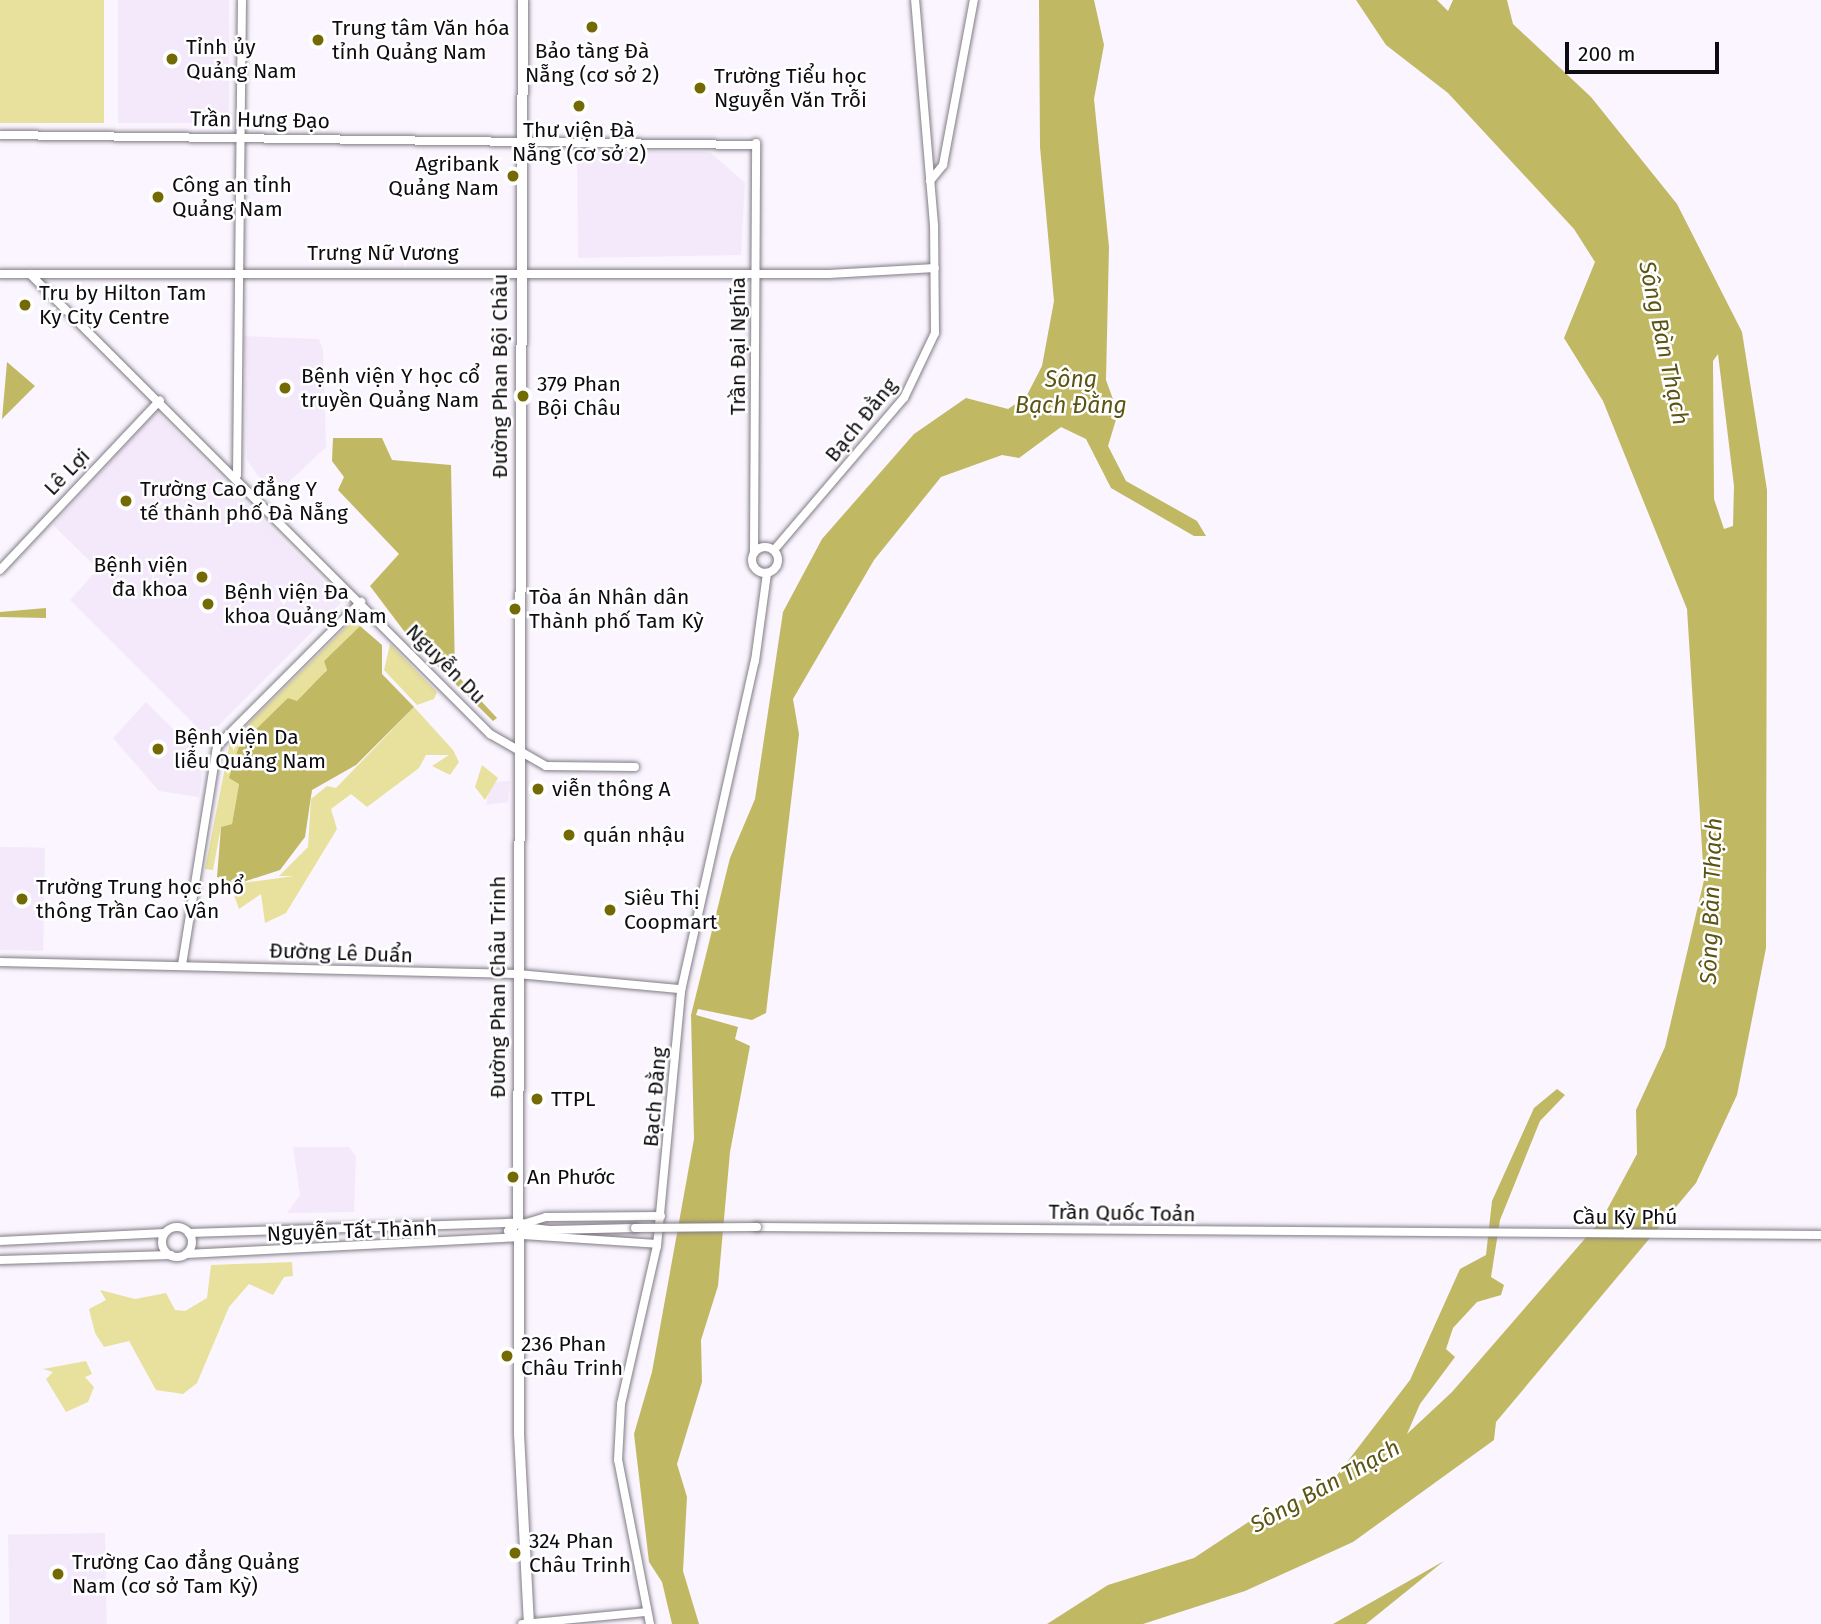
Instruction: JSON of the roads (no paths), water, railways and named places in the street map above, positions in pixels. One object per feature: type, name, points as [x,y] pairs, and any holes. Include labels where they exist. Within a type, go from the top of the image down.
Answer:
[{"type":"main road","name":"Đường Phan Bội Châu","points":[[519,752],[519,270],[523,0]]},
{"type":"main road","name":"Đường Phan Châu Trinh","points":[[519,752],[519,1434],[528,1624]]},
{"type":"street","points":[[237,475],[242,0]]},
{"type":"street","name":"Bạch Đằng","points":[[650,1624],[618,1460],[621,1404],[657,1244],[681,989],[755,661],[766,573],[779,562],[774,550],[920,374],[935,333],[935,268],[930,181],[915,0]]},
{"type":"street","points":[[930,181],[943,164],[974,0]]},
{"type":"street","name":"Trần Hưng Đạo","points":[[0,135],[520,143],[756,142]]},
{"type":"street","name":"Trần Đại Nghĩa","points":[[754,552],[756,142]]},
{"type":"street","name":"Trưng Nữ Vương","points":[[0,274],[519,270],[755,273],[935,268]]},
{"type":"street","name":"Nguyễn Du","points":[[30,274],[237,475],[490,734],[546,766],[635,767]]},
{"type":"street","name":"Lê Lợi","points":[[0,570],[160,400]]},
{"type":"street","points":[[766,573],[755,569],[754,552],[774,550]]},
{"type":"street","points":[[182,965],[218,743],[361,603]]},
{"type":"street","name":"Đường Lê Duẩn","points":[[0,962],[518,974],[681,989]]},
{"type":"street","points":[[520,1230],[547,1217],[661,1216]]},
{"type":"street","points":[[0,1241],[165,1233],[178,1227],[189,1233],[186,1254],[0,1260]]},
{"type":"street","name":"Trần Quốc Toản","points":[[520,1230],[757,1227],[1560,1235]]},
{"type":"street","points":[[520,1230],[657,1244]]},
{"type":"street","name":"Nguyễn Tất Thành","points":[[189,1233],[520,1230]]},
{"type":"street","name":"Nguyễn Tất Thành","points":[[186,1254],[520,1230]]},
{"type":"street","points":[[165,1233],[163,1246],[171,1255]]},
{"type":"street","name":"Cầu Kỳ Phú","points":[[1560,1235],[1821,1235]]},
{"type":"street","points":[[522,1624],[646,1612]]},
{"type":"water","name":"Sông Bạch Đằng","points":[[1039,0],[1094,0],[1104,45],[1094,99],[1109,247],[1106,380],[1118,413],[1108,446],[1126,481],[1197,521],[1206,536],[1194,536],[1111,488],[1086,439],[1061,427],[1019,458],[1002,455],[941,477],[874,560],[793,699],[799,734],[766,1013],[752,1020],[698,1009],[696,1015],[738,1027],[735,1039],[750,1046],[730,1152],[718,1286],[701,1340],[702,1382],[677,1464],[687,1497],[683,1571],[699,1624],[672,1624],[662,1582],[649,1562],[634,1434],[652,1372],[694,1139],[691,1015],[730,858],[755,799],[783,612],[822,539],[914,434],[966,398],[1008,409],[1026,397],[1042,366],[1054,301],[1040,147]]},
{"type":"water","name":"Sông Bàn Thạch","points":[[1356,0],[1437,0],[1448,11],[1453,0],[1507,0],[1513,24],[1591,97],[1677,204],[1742,332],[1767,490],[1766,948],[1737,1095],[1696,1183],[1496,1422],[1494,1440],[1353,1542],[1245,1591],[1143,1624],[1047,1624],[1108,1585],[1194,1558],[1253,1519],[1309,1497],[1334,1479],[1410,1380],[1460,1269],[1486,1255],[1492,1201],[1534,1108],[1557,1089],[1565,1095],[1540,1121],[1500,1220],[1491,1277],[1504,1285],[1501,1295],[1477,1302],[1453,1328],[1446,1349],[1455,1357],[1420,1404],[1407,1434],[1452,1392],[1602,1219],[1637,1154],[1636,1110],[1665,1047],[1704,880],[1687,609],[1603,401],[1564,338],[1595,262],[1574,229],[1448,93],[1386,45]],"holes":[[[1718,354],[1734,486],[1733,526],[1724,529],[1714,499],[1713,361]]]},
{"type":"water","points":[[7,362],[35,386],[2,419]]},
{"type":"water","points":[[333,438],[382,438],[392,460],[451,465],[455,673],[497,718],[493,721],[410,639],[370,586],[399,554],[338,490],[344,477],[332,461]]},
{"type":"water","points":[[46,608],[46,618],[0,617],[0,612]]},
{"type":"water","points":[[360,626],[382,645],[382,674],[414,707],[356,765],[312,790],[305,837],[280,870],[237,884],[217,877],[221,827],[232,824],[239,784],[229,778],[239,746],[288,698],[297,701],[327,670],[324,661]]},
{"type":"water","points":[[1444,1561],[1366,1624],[1333,1624]]},
{"type":"place","name":"Bảo tàng Đà Nẵng (cơ sở 2)","points":[[592,27]]},
{"type":"place","name":"Trung tâm Văn hóa tỉnh Quảng Nam","points":[[318,40]]},
{"type":"place","name":"Tỉnh ủy Quảng Nam","points":[[172,59]]},
{"type":"place","name":"Trường Tiểu học Nguyễn Văn Trỗi","points":[[700,88]]},
{"type":"place","name":"Thư viện Đà Nẵng (cơ sở 2)","points":[[579,106]]},
{"type":"place","name":"Agribank Quảng Nam","points":[[513,176]]},
{"type":"place","name":"Công an tỉnh Quảng Nam","points":[[158,197]]},
{"type":"place","name":"Tru by Hilton Tam Ky City Centre","points":[[25,305]]},
{"type":"place","name":"Bệnh viện Y học cổ truyền Quảng Nam","points":[[285,388]]},
{"type":"place","name":"379 Phan Bội Châu","points":[[523,396]]},
{"type":"place","name":"Trường Cao đẳng Y tế thành phố Đà Nẵng","points":[[126,501]]},
{"type":"place","name":"Bệnh viện đa khoa","points":[[202,577]]},
{"type":"place","name":"Bệnh viện Đa khoa Quảng Nam","points":[[208,604]]},
{"type":"place","name":"Tòa án Nhân dân Thành phố Tam Kỳ","points":[[515,609]]},
{"type":"place","name":"Bệnh viện Da liễu Quảng Nam","points":[[158,749]]},
{"type":"place","name":"viễn thông A","points":[[538,789]]},
{"type":"place","name":"quán nhậu","points":[[569,835]]},
{"type":"place","name":"Trường Trung học phổ thông Trần Cao Vân","points":[[22,899]]},
{"type":"place","name":"Siêu Thị Coopmart","points":[[610,910]]},
{"type":"place","name":"TTPL","points":[[537,1099]]},
{"type":"place","name":"An Phước","points":[[513,1177]]},
{"type":"place","name":"236 Phan Châu Trinh","points":[[507,1356]]},
{"type":"place","name":"324 Phan Châu Trinh","points":[[515,1553]]},
{"type":"place","name":"Trường Cao đẳng Quảng Nam (cơ sở Tam Kỳ)","points":[[58,1574]]}]
